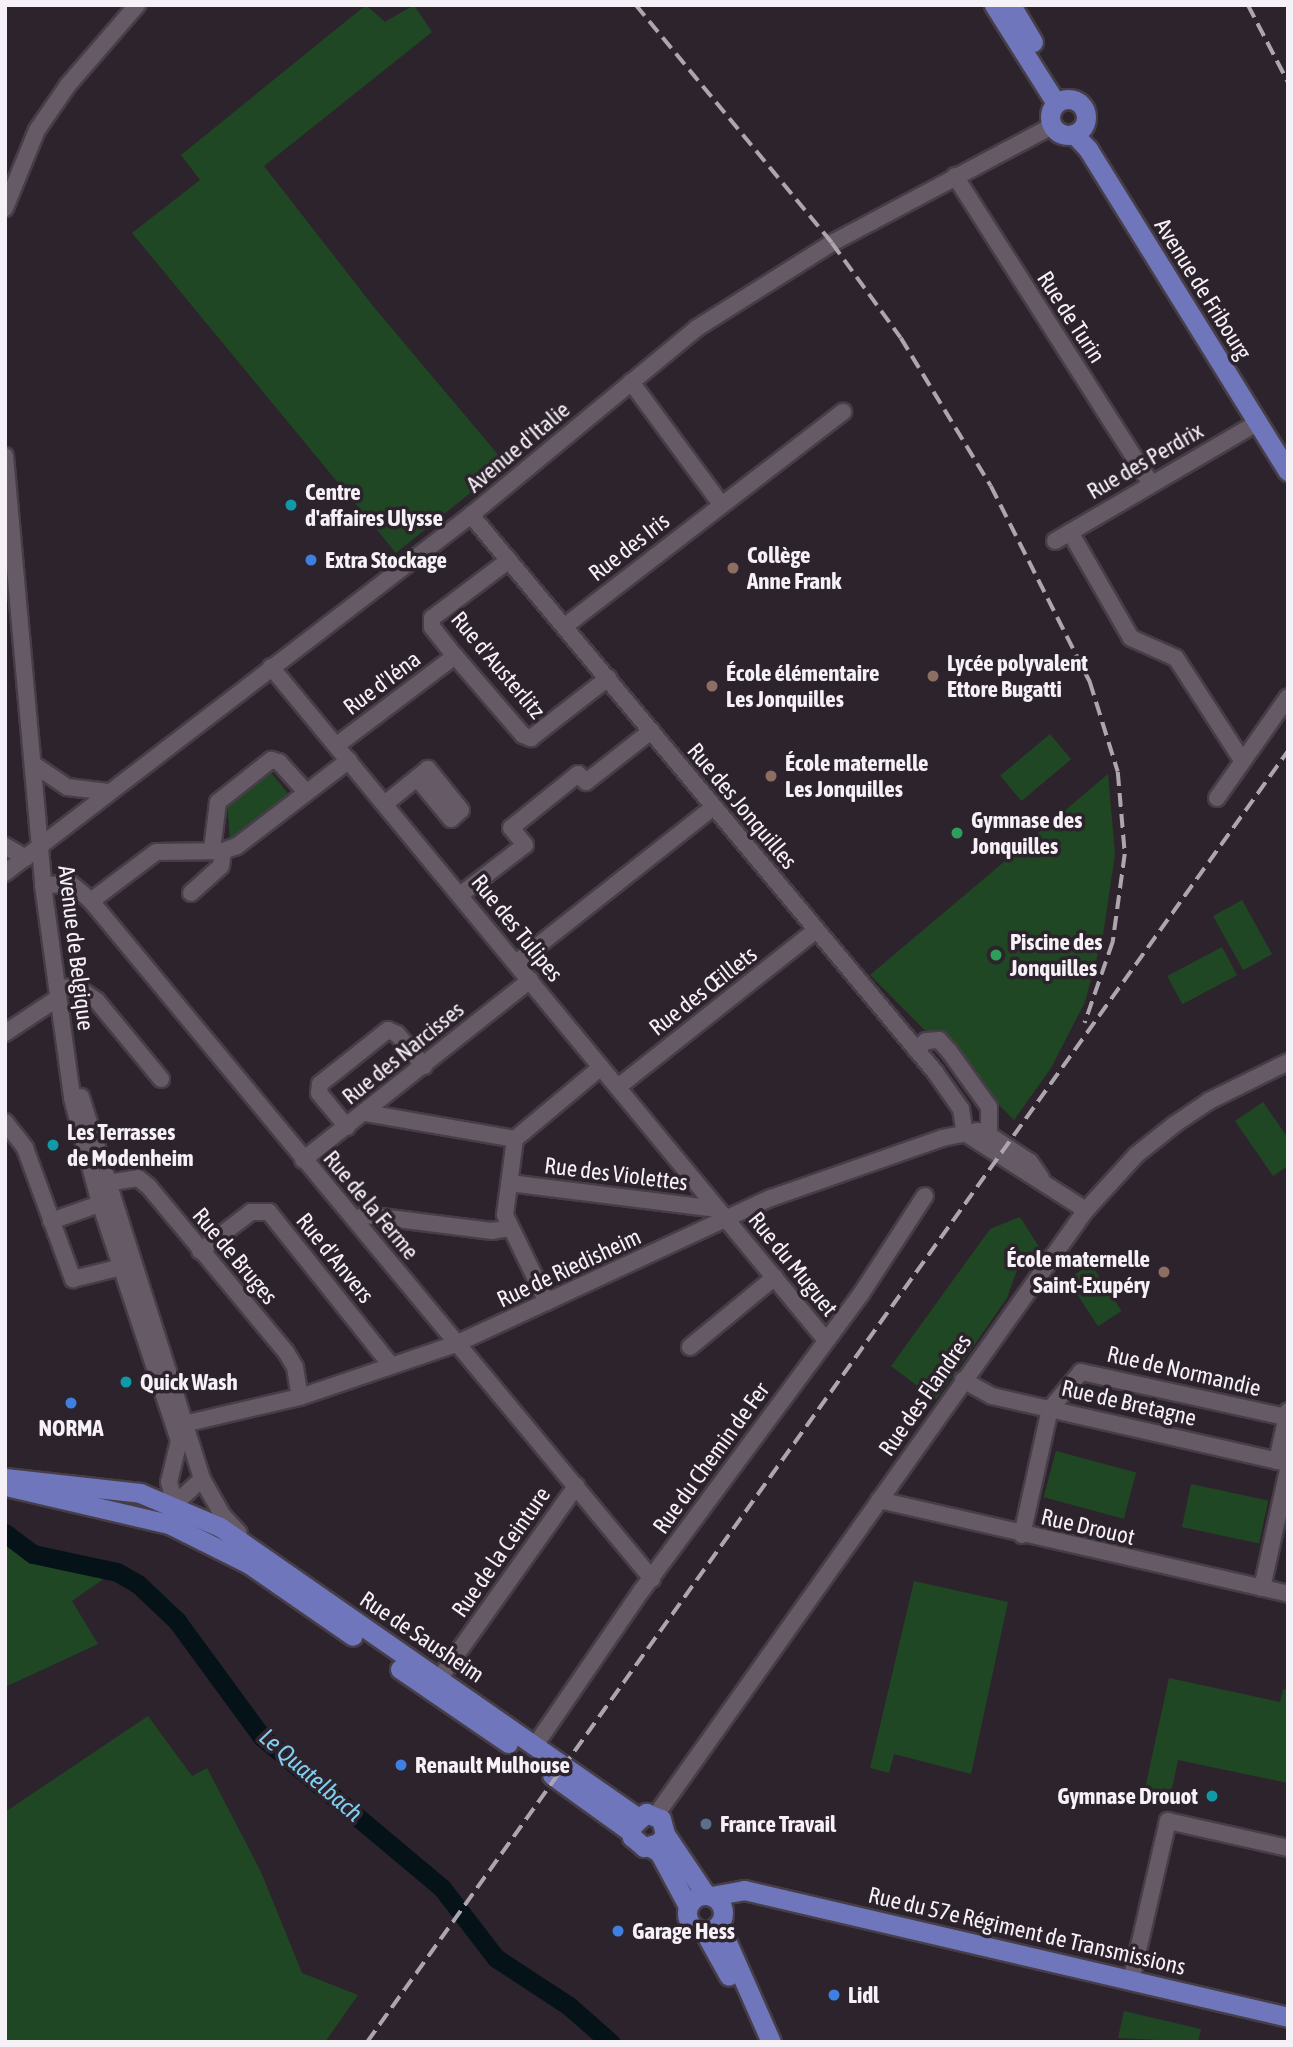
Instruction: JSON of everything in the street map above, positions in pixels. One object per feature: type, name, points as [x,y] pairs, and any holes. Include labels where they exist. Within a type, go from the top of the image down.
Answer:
[{"type":"main road","points":[[994,5],[1064,100],[1085,108],[1079,131],[1058,132],[1052,126],[1050,114],[1064,100]]},
{"type":"main road","points":[[1011,5],[1064,100]]},
{"type":"main road","name":"Avenue de Fribourg","points":[[1079,131],[1288,471]]},
{"type":"main road","name":"Rue de Sausheim","points":[[5,1478],[140,1493],[175,1504],[255,1549],[435,1684],[531,1751],[641,1822],[639,1845],[650,1847]]},
{"type":"main road","name":"Rue de Sausheim","points":[[5,1486],[169,1524],[249,1564],[435,1684]]},
{"type":"main road","points":[[641,1822],[665,1834],[712,1911],[771,2042]]},
{"type":"main road","points":[[665,1834],[650,1847],[659,1852],[688,1906],[690,1923],[712,1911]]},
{"type":"main road","name":"Rue du 57e Régiment de Transmissions","points":[[712,1911],[736,1889],[1288,2017]]},
{"type":"main road","points":[[688,1906],[712,1911]]},
{"type":"street","points":[[5,208],[37,130],[68,85],[137,5]]},
{"type":"street","name":"Avenue d'Italie","points":[[5,873],[471,515],[697,328],[832,243],[1052,126]]},
{"type":"street","name":"Rue de Turin","points":[[955,176],[1150,482]]},
{"type":"street","points":[[631,382],[721,504]]},
{"type":"street","name":"Rue des Iris","points":[[565,626],[843,412]]},
{"type":"street","name":"Rue des Perdrix","points":[[1055,541],[1150,482],[1259,422]]},
{"type":"street","name":"Avenue de Belgique","points":[[5,456],[8,532],[43,885],[80,1137],[106,1195],[181,1425],[178,1453],[169,1482],[175,1504]]},
{"type":"street","name":"Rue des Jonquilles","points":[[471,515],[957,1101],[965,1133]]},
{"type":"street","points":[[1070,532],[1131,638],[1176,657],[1242,760]]},
{"type":"street","name":"Rue d'Austerlitz","points":[[509,560],[432,618],[432,628],[455,656],[523,735],[531,738],[608,678]]},
{"type":"street","name":"Rue d'Iéna","points":[[337,745],[455,656]]},
{"type":"street","name":"Rue des Tulipes","points":[[271,667],[386,803],[722,1214]]},
{"type":"street","points":[[1217,798],[1288,697]]},
{"type":"street","points":[[460,895],[525,845],[511,828],[578,774],[586,782],[651,731]]},
{"type":"street","points":[[191,893],[221,866],[218,851],[218,802],[271,760],[279,762],[306,792]]},
{"type":"street","points":[[91,901],[156,852],[218,851],[237,846],[349,760]]},
{"type":"street","points":[[33,764],[67,787],[109,792]]},
{"type":"street","points":[[386,803],[418,778]]},
{"type":"street","points":[[516,962],[706,813]]},
{"type":"street","points":[[5,846],[26,858]]},
{"type":"street","name":"Rue de la Ferme","points":[[43,885],[71,884],[91,901],[652,1579]]},
{"type":"street","name":"Rue des Œillets","points":[[618,1087],[816,930]]},
{"type":"street","name":"Rue des Narcisses","points":[[303,1160],[366,1113],[530,980]]},
{"type":"street","points":[[5,1033],[57,993],[78,988],[97,1001],[161,1079]]},
{"type":"street","points":[[347,1127],[319,1093],[320,1084],[388,1030],[397,1034],[424,1066]]},
{"type":"street","points":[[916,1050],[926,1041],[939,1040],[949,1051],[989,1107],[989,1135]]},
{"type":"street","name":"Rue des Flandres","points":[[641,1822],[879,1500],[1086,1210],[1129,1162],[1175,1124],[1209,1101],[1288,1062]]},
{"type":"street","points":[[547,1302],[505,1215],[514,1139],[601,1067]]},
{"type":"street","points":[[366,1113],[514,1139]]},
{"type":"street","points":[[5,1122],[25,1148],[73,1279],[122,1267]]},
{"type":"street","points":[[965,1133],[989,1135],[1030,1162],[1041,1178]]},
{"type":"street","points":[[965,1133],[1041,1178],[1086,1210]]},
{"type":"street","name":"Rue de Riedisheim","points":[[181,1425],[300,1397],[390,1364],[456,1344],[700,1231],[722,1214],[965,1133]]},
{"type":"street","name":"Rue de Bruges","points":[[106,1195],[138,1178],[286,1352],[295,1367],[300,1397]]},
{"type":"street","name":"Rue des Violettes","points":[[509,1183],[692,1207],[722,1214]]},
{"type":"street","points":[[699,1188],[692,1207],[700,1231]]},
{"type":"street","points":[[51,1221],[106,1195]]},
{"type":"street","name":"Avenue de Belgique","points":[[106,1195],[122,1267],[202,1479],[223,1516],[255,1549]]},
{"type":"street","name":"Rue du Chemin de Fer","points":[[531,1751],[825,1339],[861,1294],[925,1196]]},
{"type":"street","name":"Rue d'Anvers","points":[[200,1251],[251,1212],[269,1212],[390,1364]]},
{"type":"street","name":"Rue du Muguet","points":[[722,1214],[825,1339]]},
{"type":"street","points":[[355,1220],[365,1215],[492,1231],[509,1228]]},
{"type":"street","points":[[690,1346],[775,1277]]},
{"type":"street","name":"Rue de Normandie","points":[[1022,1535],[1050,1409],[1084,1371],[1287,1415]]},
{"type":"street","name":"Rue de Bretagne","points":[[963,1380],[992,1396],[1284,1465]]},
{"type":"street","points":[[1262,1588],[1284,1465],[1287,1415]]},
{"type":"street","points":[[169,1524],[175,1504],[202,1479]]},
{"type":"street","name":"Rue de la Ceinture","points":[[435,1684],[576,1486]]},
{"type":"street","name":"Rue Drouot","points":[[879,1500],[1288,1594]]},
{"type":"street","points":[[1131,1980],[1168,1821],[1288,1849]]},
{"type":"green space","points":[[366,5],[385,22],[414,5],[432,32],[264,166],[373,306],[506,464],[396,553],[132,233],[200,180],[181,155]]},
{"type":"green space","points":[[1050,734],[1071,759],[1021,801],[1000,776]]},
{"type":"green space","points":[[269,770],[290,796],[230,841],[227,804]]},
{"type":"green space","name":"Piscine des Jonquilles","points":[[1108,774],[1115,854],[1103,935],[1085,1002],[1051,1068],[1014,1120],[870,975]]},
{"type":"green space","points":[[1242,900],[1272,954],[1243,970],[1213,916]]},
{"type":"green space","points":[[1222,947],[1237,975],[1182,1004],[1167,976]]},
{"type":"green space","points":[[1263,1102],[1288,1138],[1288,1166],[1273,1176],[1235,1121]]},
{"type":"green space","points":[[1020,1217],[1041,1250],[1017,1270],[1007,1298],[936,1400],[891,1366],[990,1229]]},
{"type":"green space","points":[[1091,1264],[1121,1311],[1098,1326],[1068,1279]]},
{"type":"green space","points":[[1056,1451],[1136,1472],[1124,1519],[1044,1497]]},
{"type":"green space","points":[[1191,1484],[1268,1500],[1259,1543],[1182,1527]]},
{"type":"green space","points":[[5,1538],[29,1559],[112,1573],[72,1601],[98,1644],[5,1687]]},
{"type":"green space","points":[[914,1581],[1008,1602],[971,1774],[894,1754],[889,1773],[870,1768]]},
{"type":"green space","points":[[1169,1678],[1280,1702],[1283,1689],[1288,1690],[1288,1783],[1178,1760],[1169,1803],[1143,1798]]},
{"type":"green space","points":[[148,1716],[192,1776],[207,1768],[261,1872],[302,1973],[358,1995],[325,2042],[5,2042],[5,1812]]},
{"type":"green space","points":[[1124,2011],[1201,2029],[1198,2042],[1118,2038]]},
{"type":"waterway","name":"Le Quatelbach","points":[[5,1533],[33,1554],[117,1572],[138,1584],[177,1621],[262,1737],[442,1888],[496,1958],[569,2006],[610,2042]]},
{"type":"railway","points":[[636,5],[832,243],[901,338],[991,486],[1090,682],[1118,772],[1125,854],[1113,942],[1085,1023]]},
{"type":"railway","points":[[1248,5],[1288,82]]},
{"type":"railway","points":[[367,2042],[1288,751]]},
{"type":"place","name":"Centre d'affaires Ulysse","points":[[291,505]]},
{"type":"place","name":"Extra Stockage","points":[[311,560]]},
{"type":"place","name":"Collège Anne Frank","points":[[733,568]]},
{"type":"place","name":"Lycée polyvalent Ettore Bugatti","points":[[933,676]]},
{"type":"place","name":"École élémentaire Les Jonquilles","points":[[712,686]]},
{"type":"place","name":"École maternelle Les Jonquilles","points":[[771,776]]},
{"type":"place","name":"Gymnase des Jonquilles","points":[[957,833]]},
{"type":"place","name":"Piscine des Jonquilles","points":[[996,955]]},
{"type":"place","name":"Les Terrasses de Modenheim","points":[[53,1145]]},
{"type":"place","name":"École maternelle Saint-Exupéry","points":[[1164,1272]]},
{"type":"place","name":"Quick Wash","points":[[126,1382]]},
{"type":"place","name":"NORMA","points":[[71,1403]]},
{"type":"place","name":"Renault Mulhouse","points":[[401,1765]]},
{"type":"place","name":"Gymnase Drouot","points":[[1212,1796]]},
{"type":"place","name":"France Travail","points":[[706,1824]]},
{"type":"place","name":"Garage Hess","points":[[618,1931]]},
{"type":"place","name":"Lidl","points":[[834,1995]]}]
